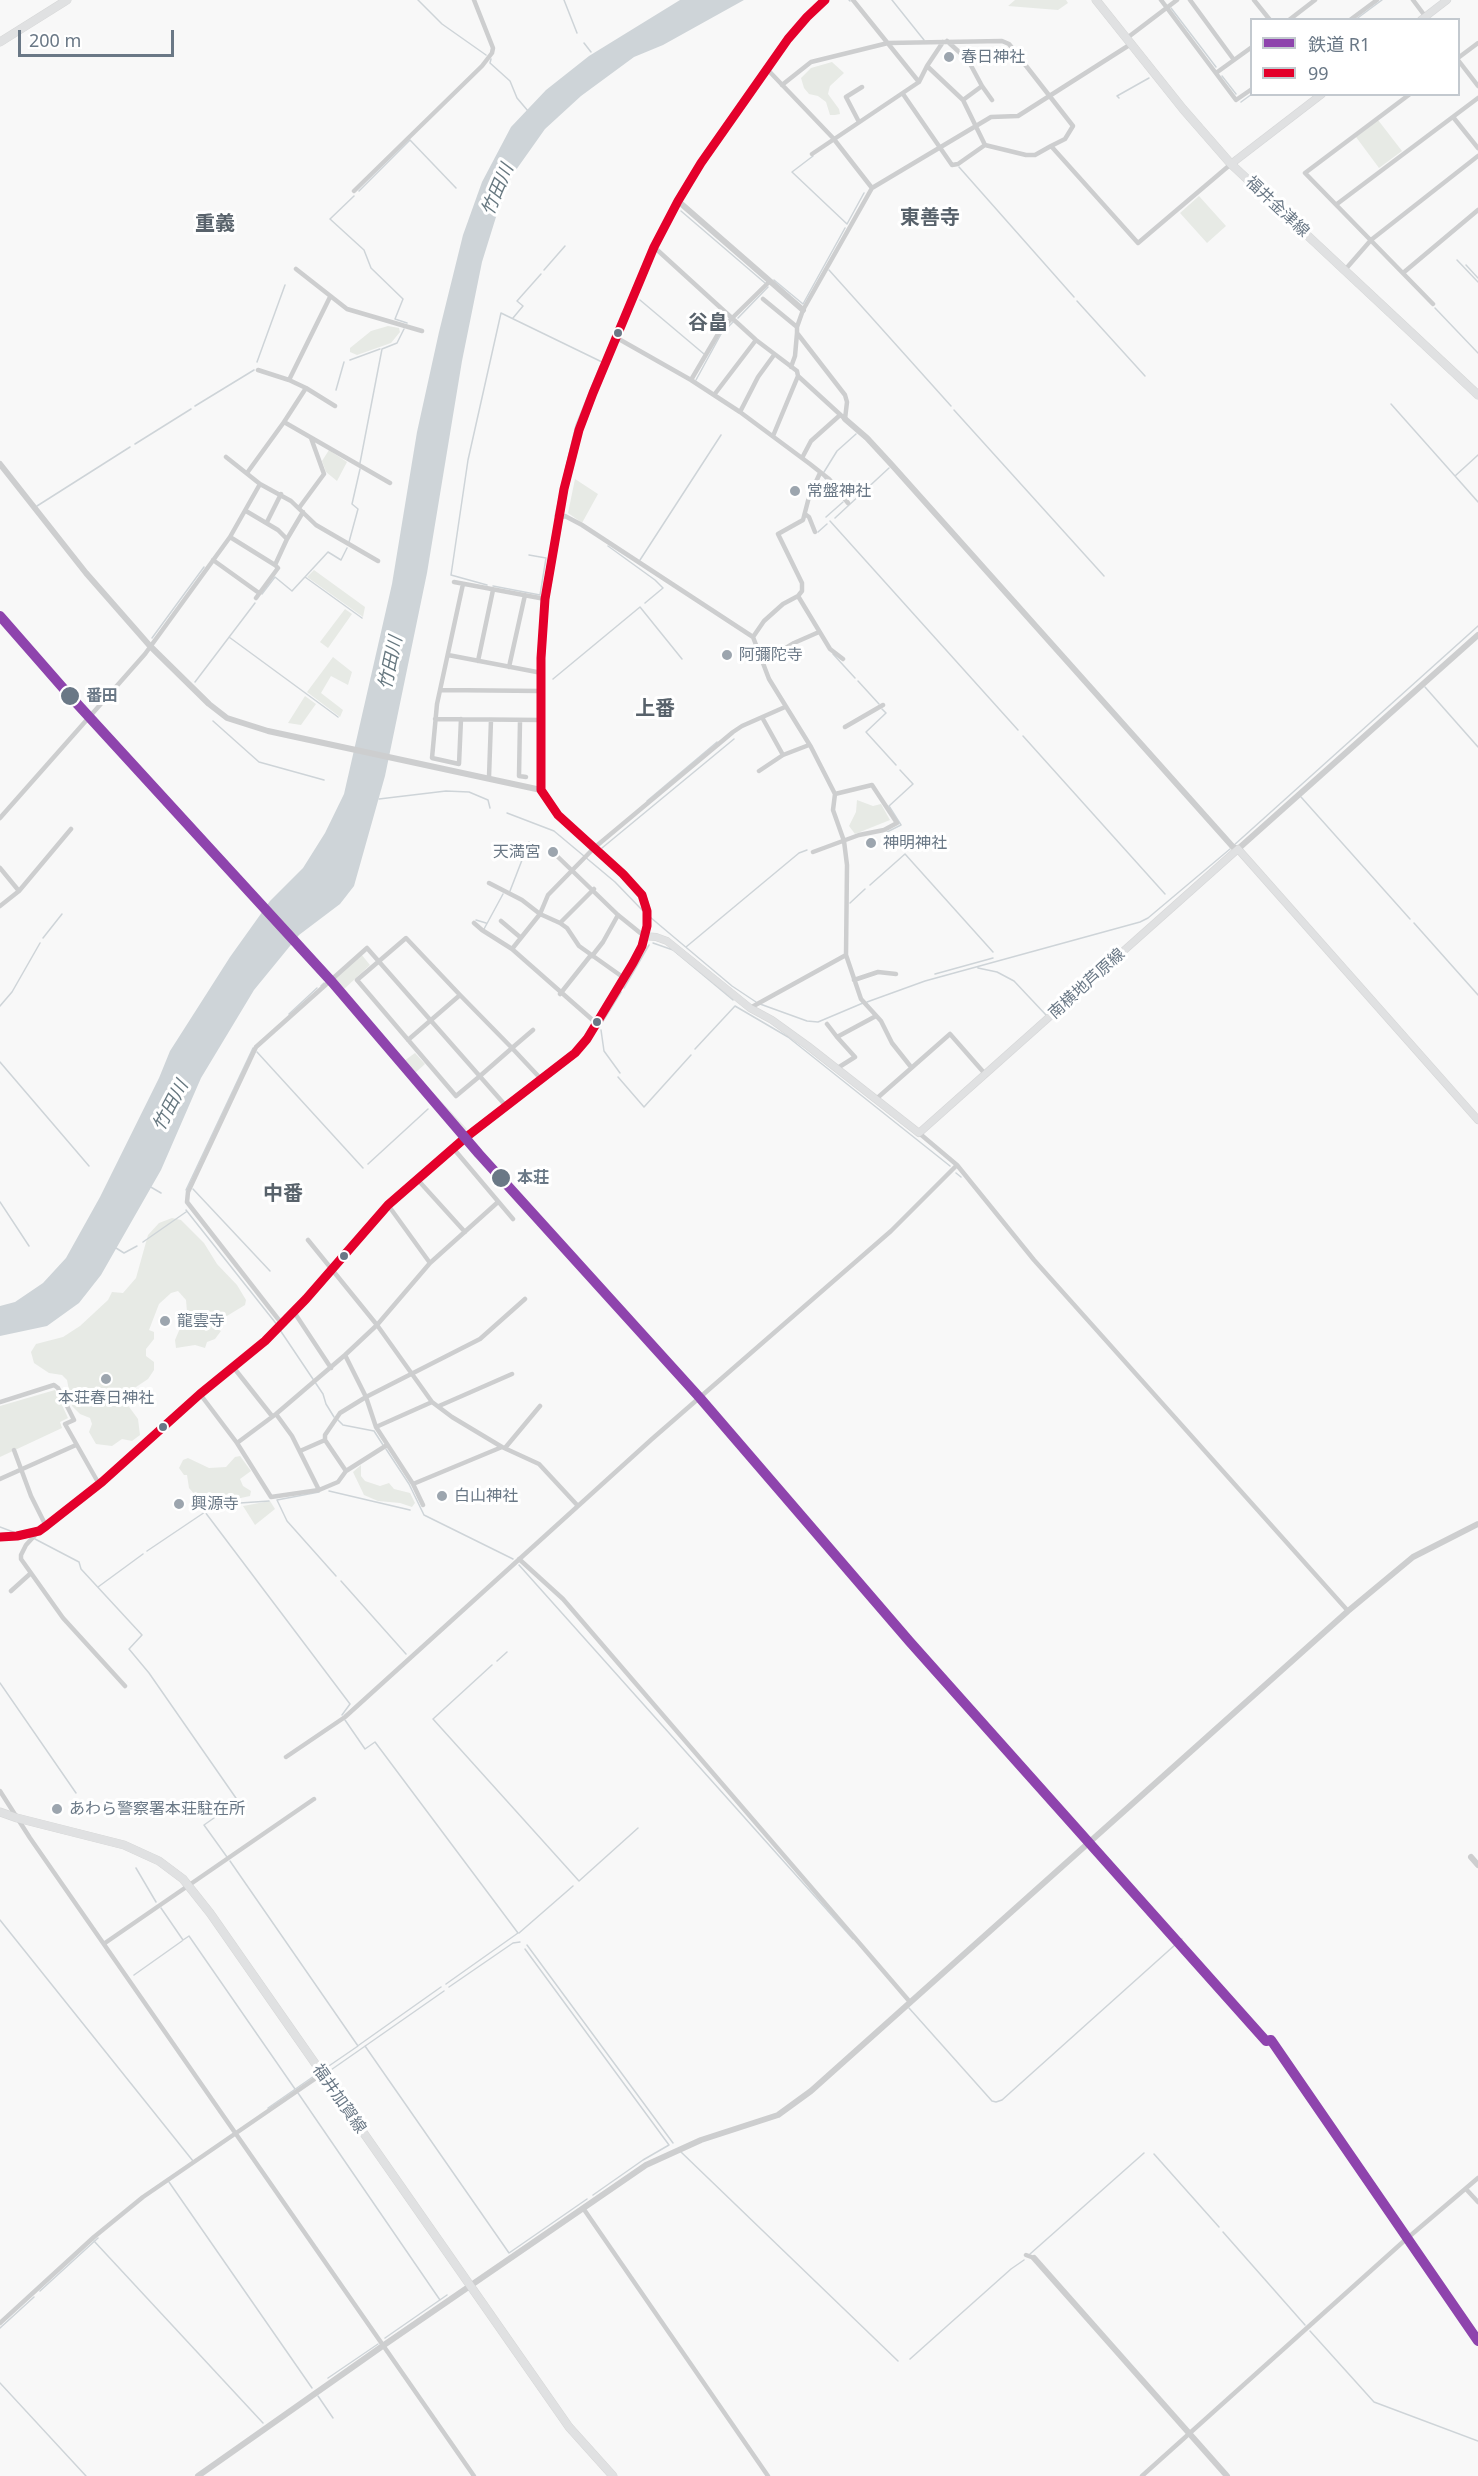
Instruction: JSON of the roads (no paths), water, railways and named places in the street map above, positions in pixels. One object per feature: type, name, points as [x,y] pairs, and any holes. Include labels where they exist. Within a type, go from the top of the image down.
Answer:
[{"type":"main road","points":[[0,42],[67,0]]},
{"type":"main road","points":[[0,1537],[17,1536],[42,1528],[99,1484],[280,1326],[388,1206],[417,1179],[575,1053],[596,1023],[642,946],[647,926],[647,910],[642,895],[628,879],[558,815],[541,790],[541,691],[545,599],[559,519],[579,430],[654,247],[701,163],[767,69],[807,17],[825,0]]},
{"type":"main road","name":"福井金津線","points":[[1096,0],[1187,114],[1231,164],[1478,395]]},
{"type":"main road","points":[[1425,18],[1447,0]]},
{"type":"main road","points":[[1231,164],[1319,96]]},
{"type":"main road","points":[[1233,846],[1478,1120]]},
{"type":"main road","name":"南横地芦原線","points":[[918,1133],[986,1075],[1233,846]]},
{"type":"main road","points":[[644,936],[667,941],[750,1008],[772,1020],[918,1133]]},
{"type":"main road","name":"福井加賀線","points":[[0,1812],[138,1850],[172,1869],[189,1886],[569,2427],[613,2476]]},
{"type":"street","points":[[354,191],[482,66],[492,53],[493,48],[474,0]]},
{"type":"street","points":[[853,0],[919,82]]},
{"type":"street","points":[[1161,0],[1236,100],[1250,90]]},
{"type":"street","points":[[791,367],[795,356],[797,330],[804,310],[872,188],[991,117],[1018,116],[1129,41],[1177,0]]},
{"type":"street","points":[[1190,0],[1234,60]]},
{"type":"street","points":[[1254,0],[1268,18]]},
{"type":"street","points":[[1292,18],[1315,0]]},
{"type":"street","points":[[1353,18],[1377,0]]},
{"type":"street","points":[[1413,0],[1425,18]]},
{"type":"street","points":[[812,154],[919,82],[927,66],[945,41]]},
{"type":"street","points":[[945,41],[968,60],[992,100]]},
{"type":"street","points":[[782,85],[811,62],[888,43],[1002,41],[1009,44],[1073,126],[1065,139],[1032,155],[985,145],[958,164],[952,165],[903,94]]},
{"type":"street","points":[[1460,57],[1478,43]]},
{"type":"street","points":[[1216,73],[1250,48]]},
{"type":"street","points":[[1460,62],[1478,86]]},
{"type":"street","points":[[927,66],[963,100],[985,145]]},
{"type":"street","points":[[767,69],[833,138],[872,188]]},
{"type":"street","points":[[963,100],[982,86]]},
{"type":"street","points":[[859,122],[846,97],[862,87]]},
{"type":"street","points":[[1407,96],[1305,173],[1433,304]]},
{"type":"street","points":[[1337,204],[1478,98]]},
{"type":"street","points":[[1453,117],[1478,148]]},
{"type":"street","points":[[1051,146],[1137,243],[1231,164]]},
{"type":"street","points":[[1344,271],[1371,240],[1478,156]]},
{"type":"street","points":[[678,201],[804,310]]},
{"type":"street","points":[[1403,273],[1478,210]]},
{"type":"street","points":[[654,247],[734,317],[756,340],[797,371],[798,376],[824,397],[883,455],[1233,846],[1478,635]]},
{"type":"street","points":[[296,269],[347,309],[422,331]]},
{"type":"street","points":[[691,380],[722,329],[769,282]]},
{"type":"street","points":[[289,380],[330,297]]},
{"type":"street","points":[[763,299],[797,330],[845,395],[842,417],[812,441],[802,458]]},
{"type":"street","points":[[617,338],[691,380],[740,412],[829,479],[848,502]]},
{"type":"street","points":[[714,395],[756,340]]},
{"type":"street","points":[[740,412],[758,377],[774,355]]},
{"type":"street","points":[[258,370],[289,380],[335,406]]},
{"type":"street","points":[[773,436],[798,376]]},
{"type":"street","points":[[247,473],[306,388]]},
{"type":"street","points":[[284,422],[390,483]]},
{"type":"street","points":[[275,565],[301,510],[324,474],[311,438]]},
{"type":"street","points":[[226,457],[260,484],[280,494],[316,525],[378,561]]},
{"type":"street","points":[[0,464],[86,573],[150,646],[209,704],[227,718],[268,731],[541,790]]},
{"type":"street","points":[[753,637],[764,621],[802,591],[802,583],[778,534],[803,520],[809,497],[820,473]]},
{"type":"street","points":[[0,818],[150,646],[230,537],[260,484]]},
{"type":"street","points":[[267,522],[280,494]]},
{"type":"street","points":[[246,510],[267,522],[287,539]]},
{"type":"street","points":[[805,514],[809,517],[815,532]]},
{"type":"street","points":[[559,519],[565,516],[582,525],[753,637],[770,679],[835,794],[833,810],[844,841],[847,866],[846,955],[854,980],[861,999],[886,1029],[892,1043],[911,1067]]},
{"type":"street","points":[[213,560],[257,596],[278,568],[230,537]]},
{"type":"street","points":[[454,582],[545,599]]},
{"type":"street","points":[[461,719],[459,764],[432,758],[435,719],[463,584]]},
{"type":"street","points":[[478,661],[493,590]]},
{"type":"street","points":[[509,667],[525,595]]},
{"type":"street","points":[[798,596],[830,649],[843,659]]},
{"type":"street","points":[[763,662],[794,643],[819,632]]},
{"type":"street","points":[[448,655],[542,673]]},
{"type":"street","points":[[441,690],[541,691]]},
{"type":"street","points":[[845,727],[883,705]]},
{"type":"street","points":[[512,949],[540,914],[548,895],[594,848],[733,732],[785,707]]},
{"type":"street","points":[[435,719],[542,720]]},
{"type":"street","points":[[763,719],[783,755]]},
{"type":"street","points":[[489,777],[491,720]]},
{"type":"street","points":[[520,721],[519,776],[526,777]]},
{"type":"street","points":[[759,771],[783,755],[809,745]]},
{"type":"street","points":[[813,852],[897,824],[872,784],[835,794]]},
{"type":"street","points":[[0,906],[19,891],[71,829]]},
{"type":"street","points":[[558,857],[594,889],[618,915],[644,936]]},
{"type":"street","points":[[0,868],[19,891]]},
{"type":"street","points":[[489,883],[522,900],[540,914],[553,918],[567,928],[579,946],[624,978]]},
{"type":"street","points":[[560,923],[594,889]]},
{"type":"street","points":[[560,994],[591,956],[618,915]]},
{"type":"street","points":[[501,921],[520,937]]},
{"type":"street","points":[[474,922],[482,930],[512,949],[560,994],[596,1023]]},
{"type":"street","points":[[533,1030],[512,1048],[480,1076],[456,1096],[357,980],[406,938],[512,1048],[541,1079]]},
{"type":"street","points":[[280,1326],[187,1202],[188,1192],[256,1047],[366,948],[506,1106]]},
{"type":"street","points":[[750,1008],[846,955]]},
{"type":"street","points":[[854,980],[878,972],[896,974]]},
{"type":"street","points":[[408,1040],[460,995]]},
{"type":"street","points":[[837,1037],[876,1016]]},
{"type":"street","points":[[827,1024],[855,1057],[836,1069]]},
{"type":"street","points":[[875,1100],[950,1034],[986,1075]]},
{"type":"street","points":[[918,1133],[957,1166],[1034,1260],[1348,1611]]},
{"type":"street","points":[[453,1148],[513,1219]]},
{"type":"street","points":[[286,1758],[345,1717],[651,1439],[891,1231],[957,1166]]},
{"type":"street","points":[[417,1179],[465,1232]]},
{"type":"street","points":[[237,1443],[331,1368],[377,1325],[430,1263],[498,1202]]},
{"type":"street","points":[[388,1206],[430,1263]]},
{"type":"street","points":[[308,1240],[377,1325],[432,1402],[452,1417],[539,1464],[578,1506]]},
{"type":"street","points":[[346,1471],[325,1440],[325,1435],[340,1413],[366,1397],[480,1339],[525,1299]]},
{"type":"street","points":[[294,1312],[331,1368]]},
{"type":"street","points":[[345,1355],[366,1397],[385,1446],[413,1484],[423,1505]]},
{"type":"street","points":[[234,1368],[274,1415],[300,1451],[319,1490]]},
{"type":"street","points":[[439,1406],[512,1374]]},
{"type":"street","points":[[0,1402],[54,1385],[58,1388],[74,1420],[65,1424],[99,1484]]},
{"type":"street","points":[[200,1394],[237,1443],[271,1497],[319,1490],[338,1482],[346,1471],[385,1446]]},
{"type":"street","points":[[376,1427],[432,1402]]},
{"type":"street","points":[[413,1484],[504,1447],[540,1406]]},
{"type":"street","points":[[300,1451],[325,1440]]},
{"type":"street","points":[[0,1479],[21,1467],[76,1444]]},
{"type":"street","points":[[14,1450],[42,1528],[26,1545],[21,1559],[63,1618],[125,1686]]},
{"type":"street","points":[[198,2476],[384,2344],[646,2165],[701,2140],[778,2115],[812,2091],[1348,1611],[1413,1557],[1478,1524]]},
{"type":"street","points":[[17,1536],[26,1545]]},
{"type":"street","points":[[519,1559],[563,1599],[910,2002]]},
{"type":"street","points":[[11,1591],[31,1573]]},
{"type":"street","points":[[0,1791],[474,2476]]},
{"type":"street","points":[[105,1943],[314,1799]]},
{"type":"street","points":[[1471,1857],[1478,1865]]},
{"type":"street","points":[[0,2323],[94,2237],[135,2204],[322,2074]]},
{"type":"street","points":[[1142,2476],[1404,2241],[1478,2178]]},
{"type":"street","points":[[1466,2189],[1478,2202]]},
{"type":"street","points":[[583,2208],[768,2476]]},
{"type":"street","points":[[1026,2255],[1034,2258],[1227,2476]]},
{"type":"water","name":"竹田川","points":[[680,0],[744,0],[663,45],[634,57],[581,96],[545,129],[511,177],[496,217],[482,262],[462,361],[427,573],[385,776],[354,886],[340,904],[299,935],[254,990],[201,1078],[161,1170],[101,1275],[79,1303],[47,1326],[0,1336],[0,1306],[15,1302],[43,1283],[66,1258],[100,1197],[170,1051],[230,957],[270,901],[303,868],[325,833],[344,794],[392,584],[417,432],[439,332],[463,235],[482,182],[511,127],[546,90],[589,56]]},
{"type":"waterway","points":[[418,0],[442,24],[486,55]]},
{"type":"waterway","points":[[564,0],[577,33]]},
{"type":"waterway","points":[[892,0],[924,40]]},
{"type":"waterway","points":[[1358,18],[1382,0]]},
{"type":"waterway","points":[[1171,8],[1216,67]]},
{"type":"waterway","points":[[584,43],[591,52]]},
{"type":"waterway","points":[[491,59],[490,63],[510,81],[517,98],[528,111]]},
{"type":"waterway","points":[[1222,76],[1236,94]]},
{"type":"waterway","points":[[1119,98],[1117,96],[1149,78]]},
{"type":"waterway","points":[[1241,102],[1250,95]]},
{"type":"waterway","points":[[359,191],[410,140],[456,188]]},
{"type":"waterway","points":[[813,156],[792,172],[847,224],[864,193]]},
{"type":"waterway","points":[[959,167],[1074,297]]},
{"type":"waterway","points":[[354,196],[330,219],[364,250],[371,268],[403,299],[395,319],[407,323]]},
{"type":"waterway","points":[[681,211],[765,283]]},
{"type":"waterway","points":[[774,280],[803,304],[845,228]]},
{"type":"waterway","points":[[544,270],[565,246]]},
{"type":"waterway","points":[[1457,260],[1478,282]]},
{"type":"waterway","points":[[1466,265],[1478,278]]},
{"type":"waterway","points":[[829,270],[951,406]]},
{"type":"waterway","points":[[513,318],[523,306],[517,301],[541,274]]},
{"type":"waterway","points":[[257,362],[285,285]]},
{"type":"waterway","points":[[738,318],[768,287]]},
{"type":"waterway","points":[[640,300],[704,354]]},
{"type":"waterway","points":[[1077,301],[1145,376]]},
{"type":"waterway","points":[[1435,308],[1478,353]]},
{"type":"waterway","points":[[487,585],[451,575],[468,460],[501,313],[602,362]]},
{"type":"waterway","points":[[696,380],[721,334],[733,322]]},
{"type":"waterway","points":[[360,463],[382,349],[397,343],[404,329]]},
{"type":"waterway","points":[[350,360],[380,349]]},
{"type":"waterway","points":[[336,390],[344,362]]},
{"type":"waterway","points":[[565,471],[576,425],[600,366]]},
{"type":"waterway","points":[[195,406],[254,370]]},
{"type":"waterway","points":[[1391,404],[1455,476]]},
{"type":"waterway","points":[[135,444],[191,409]]},
{"type":"waterway","points":[[954,410],[1104,576]]},
{"type":"waterway","points":[[824,472],[837,451],[856,434]]},
{"type":"waterway","points":[[640,560],[721,435]]},
{"type":"waterway","points":[[37,506],[130,447]]},
{"type":"waterway","points":[[1478,455],[1455,476],[1478,502]]},
{"type":"waterway","points":[[835,518],[889,468]]},
{"type":"waterway","points":[[349,542],[358,509],[352,504],[360,469]]},
{"type":"waterway","points":[[824,477],[841,498]]},
{"type":"waterway","points":[[555,516],[559,499]]},
{"type":"waterway","points":[[826,517],[843,502]]},
{"type":"waterway","points":[[830,521],[1018,730]]},
{"type":"waterway","points":[[818,532],[827,524]]},
{"type":"waterway","points":[[608,546],[663,588],[645,603]]},
{"type":"waterway","points":[[262,594],[275,577],[292,591],[328,552],[341,560],[347,548]]},
{"type":"waterway","points":[[493,586],[540,595],[546,558],[529,555]]},
{"type":"waterway","points":[[152,638],[204,567]]},
{"type":"waterway","points":[[305,577],[362,618]]},
{"type":"waterway","points":[[195,682],[255,603]]},
{"type":"waterway","points":[[553,679],[640,607],[682,659]]},
{"type":"waterway","points":[[1233,846],[1478,626]]},
{"type":"waterway","points":[[229,637],[338,717]]},
{"type":"waterway","points":[[833,654],[855,678]]},
{"type":"waterway","points":[[858,681],[879,704]]},
{"type":"waterway","points":[[1425,687],[1478,747]]},
{"type":"waterway","points":[[882,709],[886,713],[866,732],[896,765]]},
{"type":"waterway","points":[[213,721],[259,762],[324,780]]},
{"type":"waterway","points":[[1023,736],[1165,894]]},
{"type":"waterway","points":[[602,848],[734,739]]},
{"type":"waterway","points":[[647,801],[717,742]]},
{"type":"waterway","points":[[900,770],[913,784],[889,806],[901,825],[887,832],[901,849]]},
{"type":"waterway","points":[[379,799],[446,791],[469,792],[488,800],[490,808]]},
{"type":"waterway","points":[[1301,797],[1410,919]]},
{"type":"waterway","points":[[507,813],[554,831],[615,882],[644,912]]},
{"type":"waterway","points":[[510,891],[529,842]]},
{"type":"waterway","points":[[867,1002],[925,981],[1140,922],[1148,918],[1230,849]]},
{"type":"waterway","points":[[686,947],[799,853],[807,850]]},
{"type":"waterway","points":[[870,885],[905,854],[993,952]]},
{"type":"waterway","points":[[850,903],[865,889]]},
{"type":"waterway","points":[[484,929],[503,894]]},
{"type":"waterway","points":[[43,938],[62,914]]},
{"type":"waterway","points":[[650,917],[732,986],[756,1002]]},
{"type":"waterway","points":[[476,920],[486,923]]},
{"type":"waterway","points":[[1414,923],[1478,995]]},
{"type":"waterway","points":[[0,1006],[12,992],[40,943]]},
{"type":"waterway","points":[[653,943],[673,950],[733,1000]]},
{"type":"waterway","points":[[624,988],[649,945]]},
{"type":"waterway","points":[[935,974],[993,958]]},
{"type":"waterway","points":[[978,968],[997,972],[1014,981],[1046,1015]]},
{"type":"waterway","points":[[326,981],[330,977]]},
{"type":"waterway","points":[[333,981],[464,1132]]},
{"type":"waterway","points":[[321,986],[324,983]]},
{"type":"waterway","points":[[289,1014],[317,988]]},
{"type":"waterway","points":[[600,1026],[621,992]]},
{"type":"waterway","points":[[760,1004],[807,1021],[818,1022],[863,1003]]},
{"type":"waterway","points":[[695,1049],[735,1006],[788,1037],[950,1166]]},
{"type":"waterway","points":[[601,1030],[604,1051],[620,1073]]},
{"type":"waterway","points":[[186,1190],[253,1048]]},
{"type":"waterway","points":[[257,1052],[363,1168]]},
{"type":"waterway","points":[[618,1077],[644,1107],[691,1055]]},
{"type":"waterway","points":[[0,1062],[89,1166]]},
{"type":"waterway","points":[[368,1164],[428,1109]]},
{"type":"waterway","points":[[956,1173],[961,1177]]},
{"type":"waterway","points":[[149,1186],[161,1193]]},
{"type":"waterway","points":[[193,1189],[270,1271]]},
{"type":"waterway","points":[[0,1202],[29,1246]]},
{"type":"waterway","points":[[186,1210],[278,1326]]},
{"type":"waterway","points":[[143,1242],[186,1212]]},
{"type":"waterway","points":[[116,1248],[124,1253],[137,1246]]},
{"type":"waterway","points":[[280,1330],[323,1394],[334,1417]]},
{"type":"waterway","points":[[338,1420],[343,1425],[374,1431],[383,1445]]},
{"type":"waterway","points":[[386,1449],[409,1484],[424,1515],[513,1559]]},
{"type":"waterway","points":[[329,1491],[410,1510]]},
{"type":"waterway","points":[[319,1492],[277,1500],[287,1521],[336,1576]]},
{"type":"waterway","points":[[210,1510],[240,1503],[269,1501]]},
{"type":"waterway","points":[[147,1551],[205,1512],[350,1704],[342,1715]]},
{"type":"waterway","points":[[0,1527],[16,1533]]},
{"type":"waterway","points":[[35,1539],[79,1562],[81,1569],[142,1635],[129,1649],[149,1673],[238,1801],[204,1825],[227,1857]]},
{"type":"waterway","points":[[98,1587],[143,1554]]},
{"type":"waterway","points":[[519,1565],[853,1939]]},
{"type":"waterway","points":[[341,1581],[406,1654]]},
{"type":"waterway","points":[[497,1661],[507,1652]]},
{"type":"waterway","points":[[492,1665],[433,1719],[579,1881],[638,1828]]},
{"type":"waterway","points":[[0,1683],[76,1793]]},
{"type":"waterway","points":[[345,1720],[365,1749],[375,1742],[518,1933],[446,1984]]},
{"type":"waterway","points":[[230,1861],[358,2046],[323,2070]]},
{"type":"waterway","points":[[136,1868],[156,1902]]},
{"type":"waterway","points":[[519,1933],[573,1886]]},
{"type":"waterway","points":[[161,1908],[183,1940],[189,1936],[295,2089]]},
{"type":"waterway","points":[[0,1920],[193,2161]]},
{"type":"waterway","points":[[134,1975],[182,1941]]},
{"type":"waterway","points":[[449,1987],[513,1943],[520,1942]]},
{"type":"waterway","points":[[909,2008],[992,2101],[996,2102],[1002,2100],[1176,1944]]},
{"type":"waterway","points":[[527,1945],[673,2143]]},
{"type":"waterway","points":[[525,1949],[669,2145],[593,2195]]},
{"type":"waterway","points":[[359,2045],[441,1987]]},
{"type":"waterway","points":[[328,2072],[444,1991]]},
{"type":"waterway","points":[[365,2046],[509,2253],[587,2199]]},
{"type":"waterway","points":[[268,2108],[317,2074]]},
{"type":"waterway","points":[[298,2093],[440,2300]]},
{"type":"waterway","points":[[681,2152],[898,2361]]},
{"type":"waterway","points":[[1030,2254],[1144,2153]]},
{"type":"waterway","points":[[1154,2154],[1219,2227]]},
{"type":"waterway","points":[[169,2182],[312,2388]]},
{"type":"waterway","points":[[1223,2232],[1305,2325]]},
{"type":"waterway","points":[[40,2291],[98,2238]]},
{"type":"waterway","points":[[94,2241],[263,2423]]},
{"type":"waterway","points":[[910,2359],[1024,2260]]},
{"type":"waterway","points":[[385,2338],[447,2295]]},
{"type":"waterway","points":[[0,2328],[34,2297]]},
{"type":"waterway","points":[[1310,2331],[1374,2402],[1478,2441]]},
{"type":"waterway","points":[[328,2378],[378,2344]]},
{"type":"waterway","points":[[0,2383],[86,2476]]},
{"type":"waterway","points":[[318,2396],[333,2418]]},
{"type":"rail line","name":"R1","points":[[0,616],[70,696],[332,982],[479,1154],[700,1398],[910,1642],[1266,2041],[1271,2040],[1478,2341]]},
{"type":"place","name":"春日神社","points":[[949,57]]},
{"type":"place","name":"常盤神社","points":[[795,491]]},
{"type":"place","name":"阿彌陀寺","points":[[727,655]]},
{"type":"place","name":"番田","points":[[70,696]]},
{"type":"place","name":"神明神社","points":[[871,843]]},
{"type":"place","name":"天満宮","points":[[553,852]]},
{"type":"place","name":"本荘","points":[[501,1178]]},
{"type":"place","name":"龍雲寺","points":[[165,1321]]},
{"type":"place","name":"本荘春日神社","points":[[106,1379]]},
{"type":"place","name":"白山神社","points":[[442,1496]]},
{"type":"place","name":"興源寺","points":[[179,1504]]},
{"type":"place","name":"あわら警察署本荘駐在所","points":[[57,1809]]},
{"type":"district","name":"東善寺","points":[[930,218]]},
{"type":"district","name":"重義","points":[[215,224]]},
{"type":"district","name":"谷畠","points":[[708,323]]},
{"type":"district","name":"上番","points":[[655,709]]},
{"type":"district","name":"中番","points":[[283,1194]]}]
